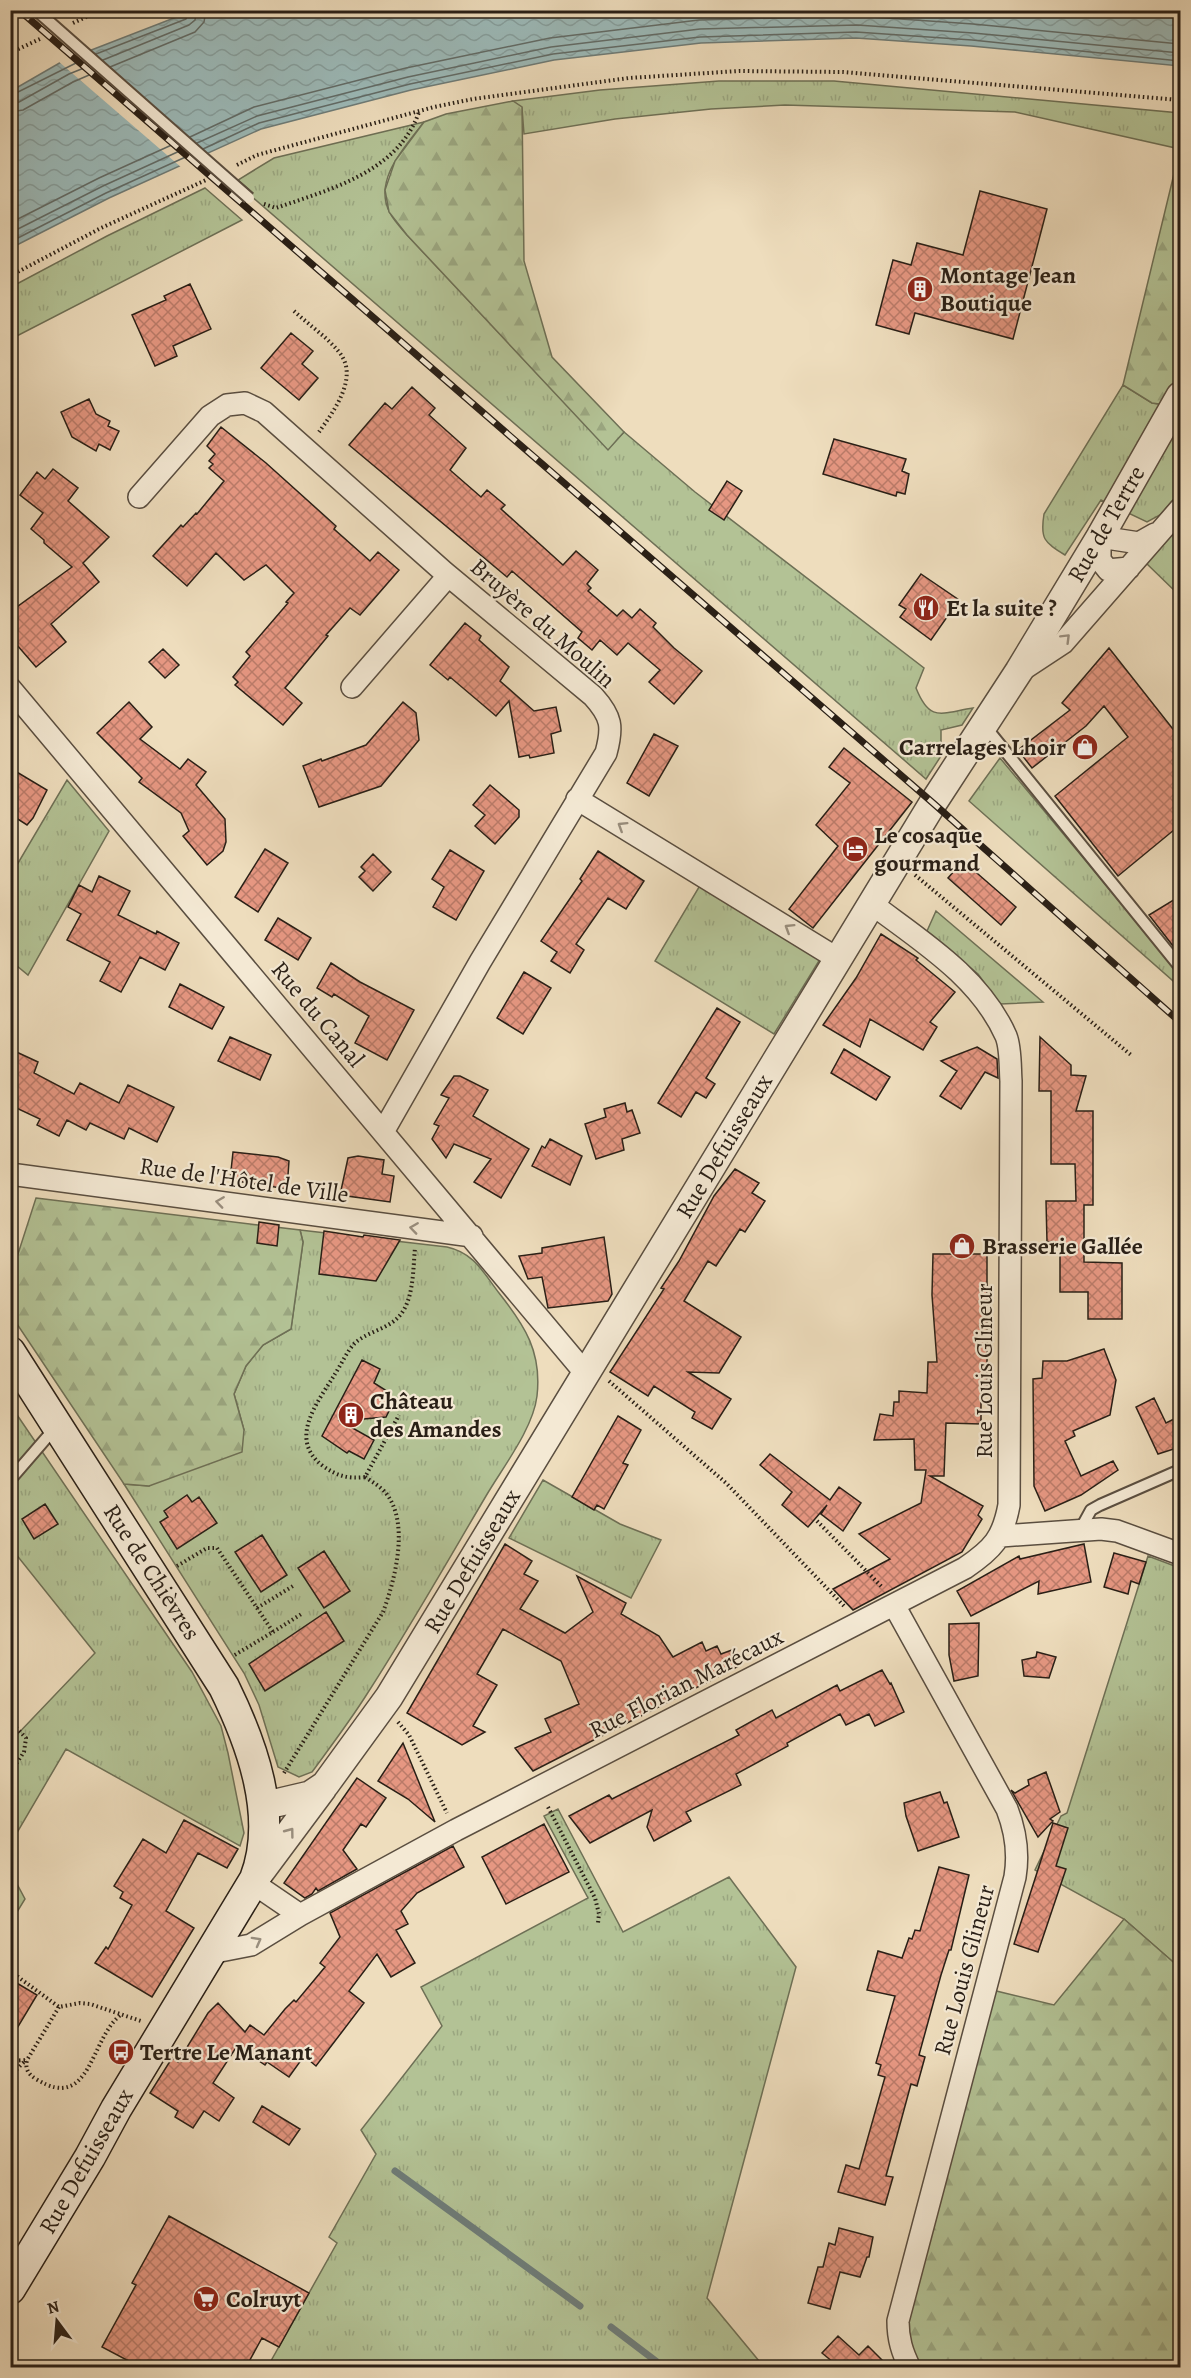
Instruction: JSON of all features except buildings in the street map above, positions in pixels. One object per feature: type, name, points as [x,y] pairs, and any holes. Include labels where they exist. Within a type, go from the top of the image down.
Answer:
[{"type":"main road","name":"Rue de Chièvres","points":[[10,1352],[224,1687],[241,1725],[257,1779],[262,1806]]},
{"type":"main road","name":"Rue Defuisseaux","points":[[10,2289],[161,2033],[254,1881],[263,1859],[265,1840],[262,1806]]},
{"type":"street","name":"Rue de Tertre","points":[[933,803],[1019,671],[1100,537],[1180,396]]},
{"type":"street","name":"Bruyère du Moulin","points":[[139,497],[210,416],[227,405],[245,403],[264,412],[448,576],[602,705],[611,723],[612,732],[606,753],[480,962],[383,1132]]},
{"type":"street","points":[[1019,671],[1063,643],[1180,509]]},
{"type":"street","points":[[1129,568],[1108,570],[1100,560],[1100,537],[1139,543],[1161,531]]},
{"type":"street","points":[[352,687],[448,576]]},
{"type":"street","name":"Rue du Canal","points":[[10,688],[586,1374]]},
{"type":"street","points":[[577,799],[838,959]]},
{"type":"street","name":"Rue Defuisseaux","points":[[262,1806],[310,1795],[325,1785],[382,1708],[933,803]]},
{"type":"street","name":"Rue Louis Glineur","points":[[872,904],[952,965],[987,1002],[1007,1038],[1011,1081],[1009,1505],[1001,1536]]},
{"type":"street","name":"Rue de l'Hôtel de Ville","points":[[10,1174],[471,1236]]},
{"type":"street","points":[[1001,1536],[1079,1530],[1117,1531],[1180,1554]]},
{"type":"street","name":"Rue Florian Marécaux","points":[[210,1953],[251,1945],[300,1915],[456,1830],[894,1605],[971,1563],[991,1549],[1001,1536]]},
{"type":"street","name":"Rue Louis Glineur","points":[[894,1605],[1007,1809],[1017,1846],[1015,1877],[898,2321],[898,2336],[902,2352],[910,2367]]},
{"type":"street","points":[[300,1915],[254,1881],[325,1785]]},
{"type":"lane","points":[[36,10],[249,198]]},
{"type":"lane","points":[[984,725],[1180,967]]},
{"type":"lane","points":[[10,1480],[57,1425]]},
{"type":"lane","points":[[1079,1530],[1091,1510],[1180,1470]]},
{"type":"path","points":[[95,13],[101,10]]},
{"type":"path","points":[[227,170],[257,156],[474,99],[629,78],[739,71],[843,72],[1180,100]]},
{"type":"path","points":[[249,198],[276,208],[356,178],[386,160],[399,147],[413,127],[419,112]]},
{"type":"path","points":[[10,276],[101,228],[207,180]]},
{"type":"path","points":[[294,311],[340,352],[346,367],[340,401],[307,450]]},
{"type":"path","points":[[898,861],[1131,1055]]},
{"type":"path","points":[[262,1806],[383,1612],[392,1588],[398,1554],[398,1530],[393,1508],[385,1492],[365,1477],[351,1479],[334,1474],[313,1459],[306,1444],[307,1426],[312,1411],[354,1344],[387,1326],[400,1315],[407,1302],[417,1228]]},
{"type":"path","points":[[586,1374],[605,1377],[726,1483],[860,1622]]},
{"type":"path","points":[[365,1477],[399,1415]]},
{"type":"path","points":[[817,1521],[888,1593],[894,1605]]},
{"type":"path","points":[[156,1578],[207,1548],[218,1548],[273,1632]]},
{"type":"path","points":[[257,1608],[293,1586]]},
{"type":"path","points":[[213,1669],[303,1613]]},
{"type":"path","points":[[382,1708],[405,1728],[456,1830]]},
{"type":"path","points":[[10,1721],[26,1738],[24,1752],[10,1773]]},
{"type":"path","points":[[538,1788],[595,1898],[599,1914],[598,1923]]},
{"type":"path","points":[[10,1971],[59,2007],[80,2003],[90,2004],[138,2020],[161,2033]]},
{"type":"path","points":[[10,2076],[27,2060],[59,2007]]},
{"type":"path","points":[[27,2060],[28,2073],[34,2078],[53,2088],[70,2087],[87,2070],[113,2022],[122,2014]]},
{"type":"path","points":[[10,2061],[27,2060]]},
{"type":"green space","points":[[719,81],[834,81],[1180,113],[1180,149],[1015,112],[785,105],[711,109],[615,119],[524,134],[522,108],[513,101],[600,90]]},
{"type":"green space","points":[[513,101],[522,107],[524,261],[552,357],[624,432],[608,450],[407,235],[389,212],[385,190],[395,161],[424,122],[446,114]]},
{"type":"green space","points":[[424,122],[401,153],[388,176],[385,188],[386,201],[396,222],[608,449],[624,432],[695,492],[924,668],[916,688],[926,707],[938,713],[973,708],[962,725],[941,730],[941,756],[926,779],[251,196],[253,193],[238,180],[274,158]]},
{"type":"green space","points":[[1180,149],[1180,407],[1152,403],[1123,385]]},
{"type":"green space","points":[[205,188],[242,220],[11,339],[11,287]]},
{"type":"green space","points":[[1123,385],[1152,403],[1180,407],[1180,492],[1160,515],[1147,522],[1101,500],[1065,555],[1052,547],[1045,539],[1043,535],[1044,514]]},
{"type":"green space","points":[[1180,524],[1180,596],[1146,563]]},
{"type":"green space","points":[[1000,758],[1180,974],[1180,987],[969,801]]},
{"type":"green space","points":[[67,780],[109,831],[28,975],[11,961],[11,875]]},
{"type":"green space","points":[[702,882],[822,956],[774,1034],[655,961]]},
{"type":"green space","points":[[936,911],[1043,1002],[1000,1004],[978,974],[927,931]]},
{"type":"green space","points":[[36,1198],[300,1230],[303,1242],[291,1329],[263,1345],[246,1366],[234,1394],[244,1430],[242,1452],[149,1486],[124,1484],[11,1315],[10,1280],[17,1275],[11,1261],[17,1257]]},
{"type":"green space","points":[[300,1230],[447,1247],[464,1254],[483,1271],[524,1328],[534,1353],[538,1380],[534,1409],[524,1434],[413,1620],[361,1704],[312,1772],[299,1777],[278,1767],[259,1705],[244,1673],[124,1484],[149,1486],[244,1430],[234,1394],[246,1366],[263,1345],[291,1329],[303,1242]]},
{"type":"green space","points":[[11,1406],[192,1672],[221,1726],[244,1833],[240,1846],[66,1749],[11,1843],[11,1741],[95,1653],[11,1548]]},
{"type":"green space","points":[[543,1480],[620,1524],[661,1540],[631,1598],[509,1538]]},
{"type":"green space","points":[[1148,1556],[1180,1568],[1180,1968],[1124,1919],[1035,1870],[1061,1816],[1067,1813]]},
{"type":"green space","points":[[558,1809],[623,1932],[729,1877],[796,1967],[707,2298],[764,2367],[267,2368],[337,2243],[329,2237],[376,2154],[361,2130],[442,2026],[421,1987],[588,1898],[544,1816]]},
{"type":"green space","points":[[10,1852],[16,1882],[25,1899],[11,1922]]},
{"type":"green space","points":[[1124,1919],[1180,1968],[1180,2367],[918,2367],[905,2319],[992,1990],[1054,2005]]},
{"type":"water","points":[[192,11],[1180,11],[1180,66],[971,46],[856,38],[701,43],[554,60],[411,90],[261,129],[109,198],[11,248],[11,91],[63,61]]},
{"type":"pier","points":[[87,48],[210,155],[182,168],[58,61]]},
{"type":"waterway","points":[[395,2171],[580,2306]]},
{"type":"waterway","points":[[611,2327],[665,2368]]},
{"type":"railway","points":[[19,10],[933,803],[1180,1022]]},
{"type":"place","name":"Montage Jean Boutique","points":[[920,289]]},
{"type":"place","name":"Et la suite ?","points":[[926,608]]},
{"type":"place","name":"Carrelages Lhoir","points":[[1085,747]]},
{"type":"place","name":"Le cosaque gourmand","points":[[855,849]]},
{"type":"place","name":"Brasserie Gallée","points":[[962,1246]]},
{"type":"place","name":"Château des Amandes","points":[[351,1415]]},
{"type":"place","name":"Tertre Le Manant","points":[[121,2052]]},
{"type":"place","name":"Colruyt","points":[[206,2299]]}]
